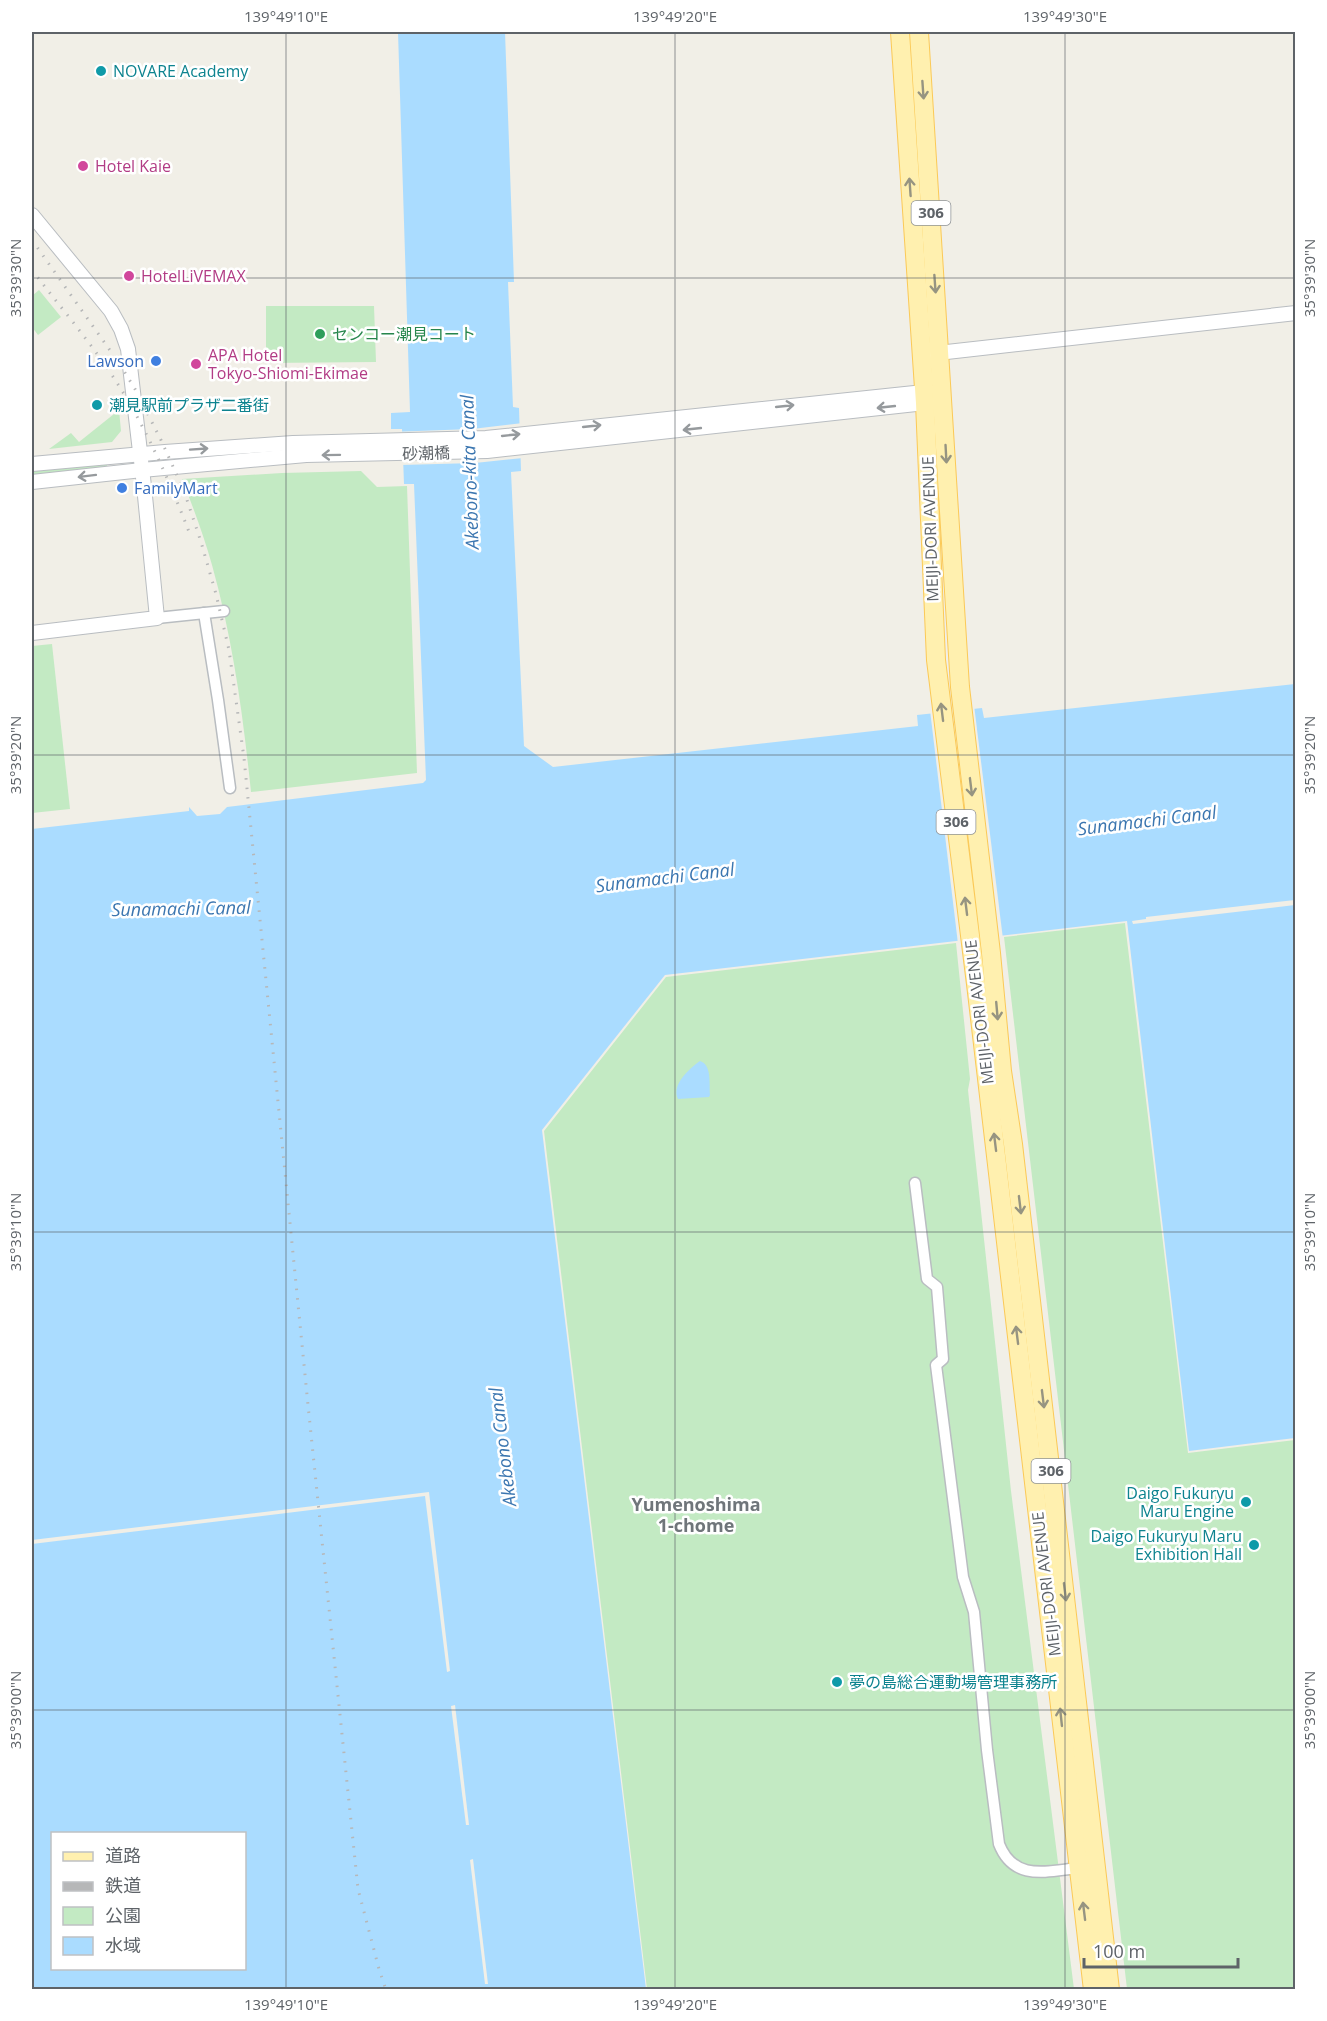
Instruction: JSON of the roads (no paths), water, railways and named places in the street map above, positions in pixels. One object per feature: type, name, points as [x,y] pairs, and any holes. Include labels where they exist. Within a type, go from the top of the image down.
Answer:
[{"type":"main road","name":"MEIJI-DORI AVENUE","points":[[900,32],[930,354]]},
{"type":"main road","name":"MEIJI-DORI AVENUE","points":[[919,32],[930,354],[936,660],[1093,1989]]},
{"type":"main road","name":"MEIJI-DORI AVENUE","points":[[931,397],[1002,1071],[1069,1620],[1110,1989]]},
{"type":"street","points":[[32,215],[111,311],[128,349],[157,618]]},
{"type":"street","points":[[930,354],[1296,314]]},
{"type":"street","name":"砂潮橋","points":[[390,448],[487,451],[534,440],[931,397]]},
{"type":"street","points":[[32,464],[283,444],[390,448]]},
{"type":"street","points":[[32,483],[142,470],[390,448]]},
{"type":"street","points":[[32,633],[224,611]]},
{"type":"street","points":[[204,613],[230,788]]},
{"type":"street","points":[[915,1183],[927,1279],[937,1287],[943,1359],[936,1365],[963,1577],[974,1612],[987,1750],[999,1844],[1002,1853],[1012,1864],[1028,1871],[1041,1873],[1079,1868]]},
{"type":"water","points":[[398,32],[505,32],[514,282],[508,282],[513,407],[519,408],[521,471],[511,472],[524,746],[553,767],[918,726],[917,715],[982,708],[984,718],[1295,684],[1295,1438],[1189,1451],[1127,921],[665,975],[542,1130],[646,1989],[32,1989],[32,829],[189,811],[189,807],[197,816],[220,814],[227,807],[423,783],[426,780],[414,484],[404,484],[402,429],[391,429],[391,413],[410,412]]},
{"type":"water","points":[[700,1061],[708,1070],[709,1097],[678,1099],[676,1094],[679,1083],[686,1073]]},
{"type":"railway","points":[[32,240],[119,363],[161,440],[184,491],[201,542],[229,650],[244,758],[358,1889],[386,1990]]},
{"type":"railway","points":[[32,270],[94,349],[127,399],[162,467],[191,537]]},
{"type":"place","name":"NOVARE Academy","points":[[101,71]]},
{"type":"place","name":"Hotel Kaie","points":[[83,166]]},
{"type":"place","name":"HotelLiVEMAX","points":[[129,276]]},
{"type":"place","name":"センコー潮見コート","points":[[320,334]]},
{"type":"place","name":"Lawson","points":[[156,361]]},
{"type":"place","name":"APA Hotel Tokyo-Shiomi-Ekimae","points":[[196,364]]},
{"type":"place","name":"潮見駅前プラザ二番街","points":[[97,405]]},
{"type":"place","name":"FamilyMart","points":[[122,488]]},
{"type":"place","name":"Daigo Fukuryu Maru Engine","points":[[1246,1502]]},
{"type":"place","name":"Daigo Fukuryu Maru Exhibition Hall","points":[[1254,1545]]},
{"type":"place","name":"夢の島総合運動場管理事務所","points":[[837,1682]]},
{"type":"district","name":"Yumenoshima 1-chome","points":[[696,1516]]},
{"type":"water label","name":"Akebono-kita Canal","points":[[470,472]]},
{"type":"water label","name":"Sunamachi Canal","points":[[1147,821]]},
{"type":"water label","name":"Sunamachi Canal","points":[[665,878]]},
{"type":"water label","name":"Sunamachi Canal","points":[[181,909]]},
{"type":"water label","name":"Akebono Canal","points":[[503,1447]]}]
